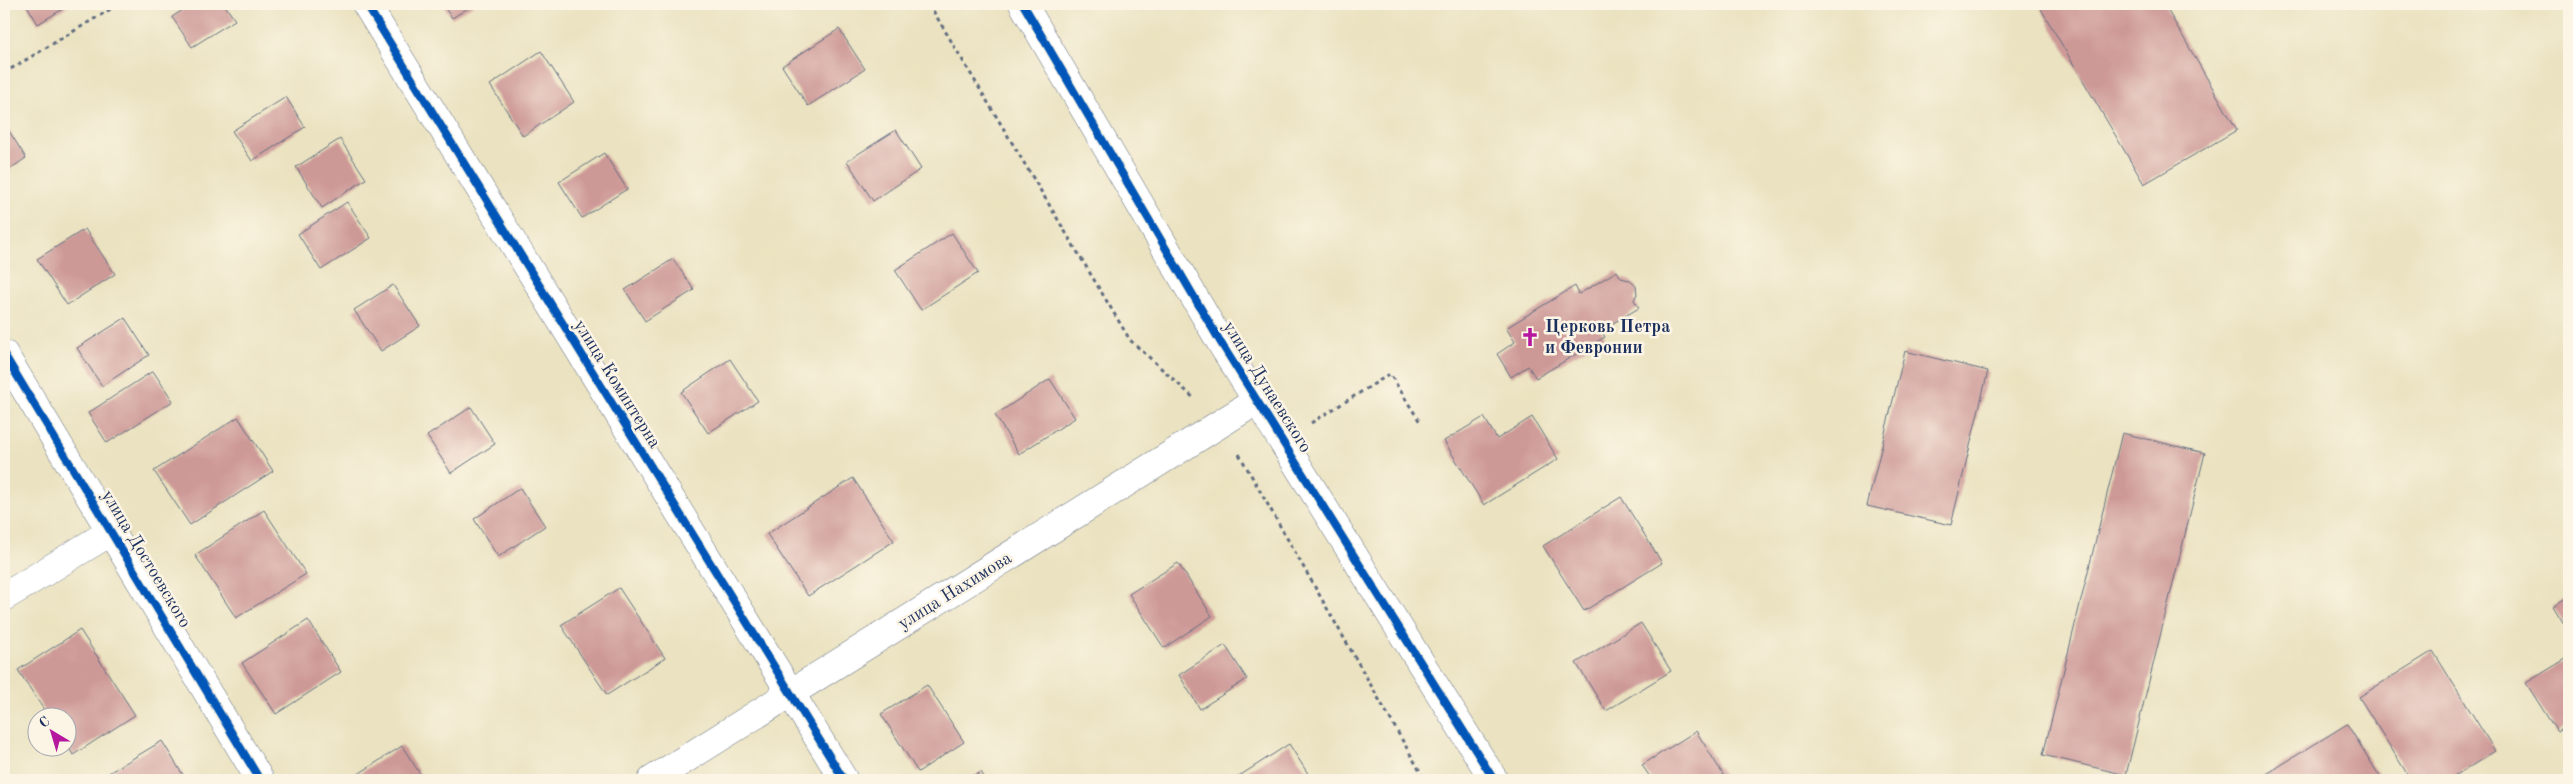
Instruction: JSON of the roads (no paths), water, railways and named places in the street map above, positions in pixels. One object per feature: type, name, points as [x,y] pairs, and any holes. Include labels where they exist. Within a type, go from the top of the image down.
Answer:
[{"type":"street","name":"улица Коминтерна","points":[[366,4],[844,780]]},
{"type":"street","name":"улица Дунаевского","points":[[1022,4],[1221,343],[1494,780]]},
{"type":"street","name":"улица Достоевского","points":[[4,354],[260,780]]},
{"type":"street","name":"улица Нахимова","points":[[652,780],[1258,400]]},
{"type":"street","points":[[4,597],[112,531]]},
{"type":"place","name":"Церковь Петра и Февронии","points":[[1530,337]]}]
